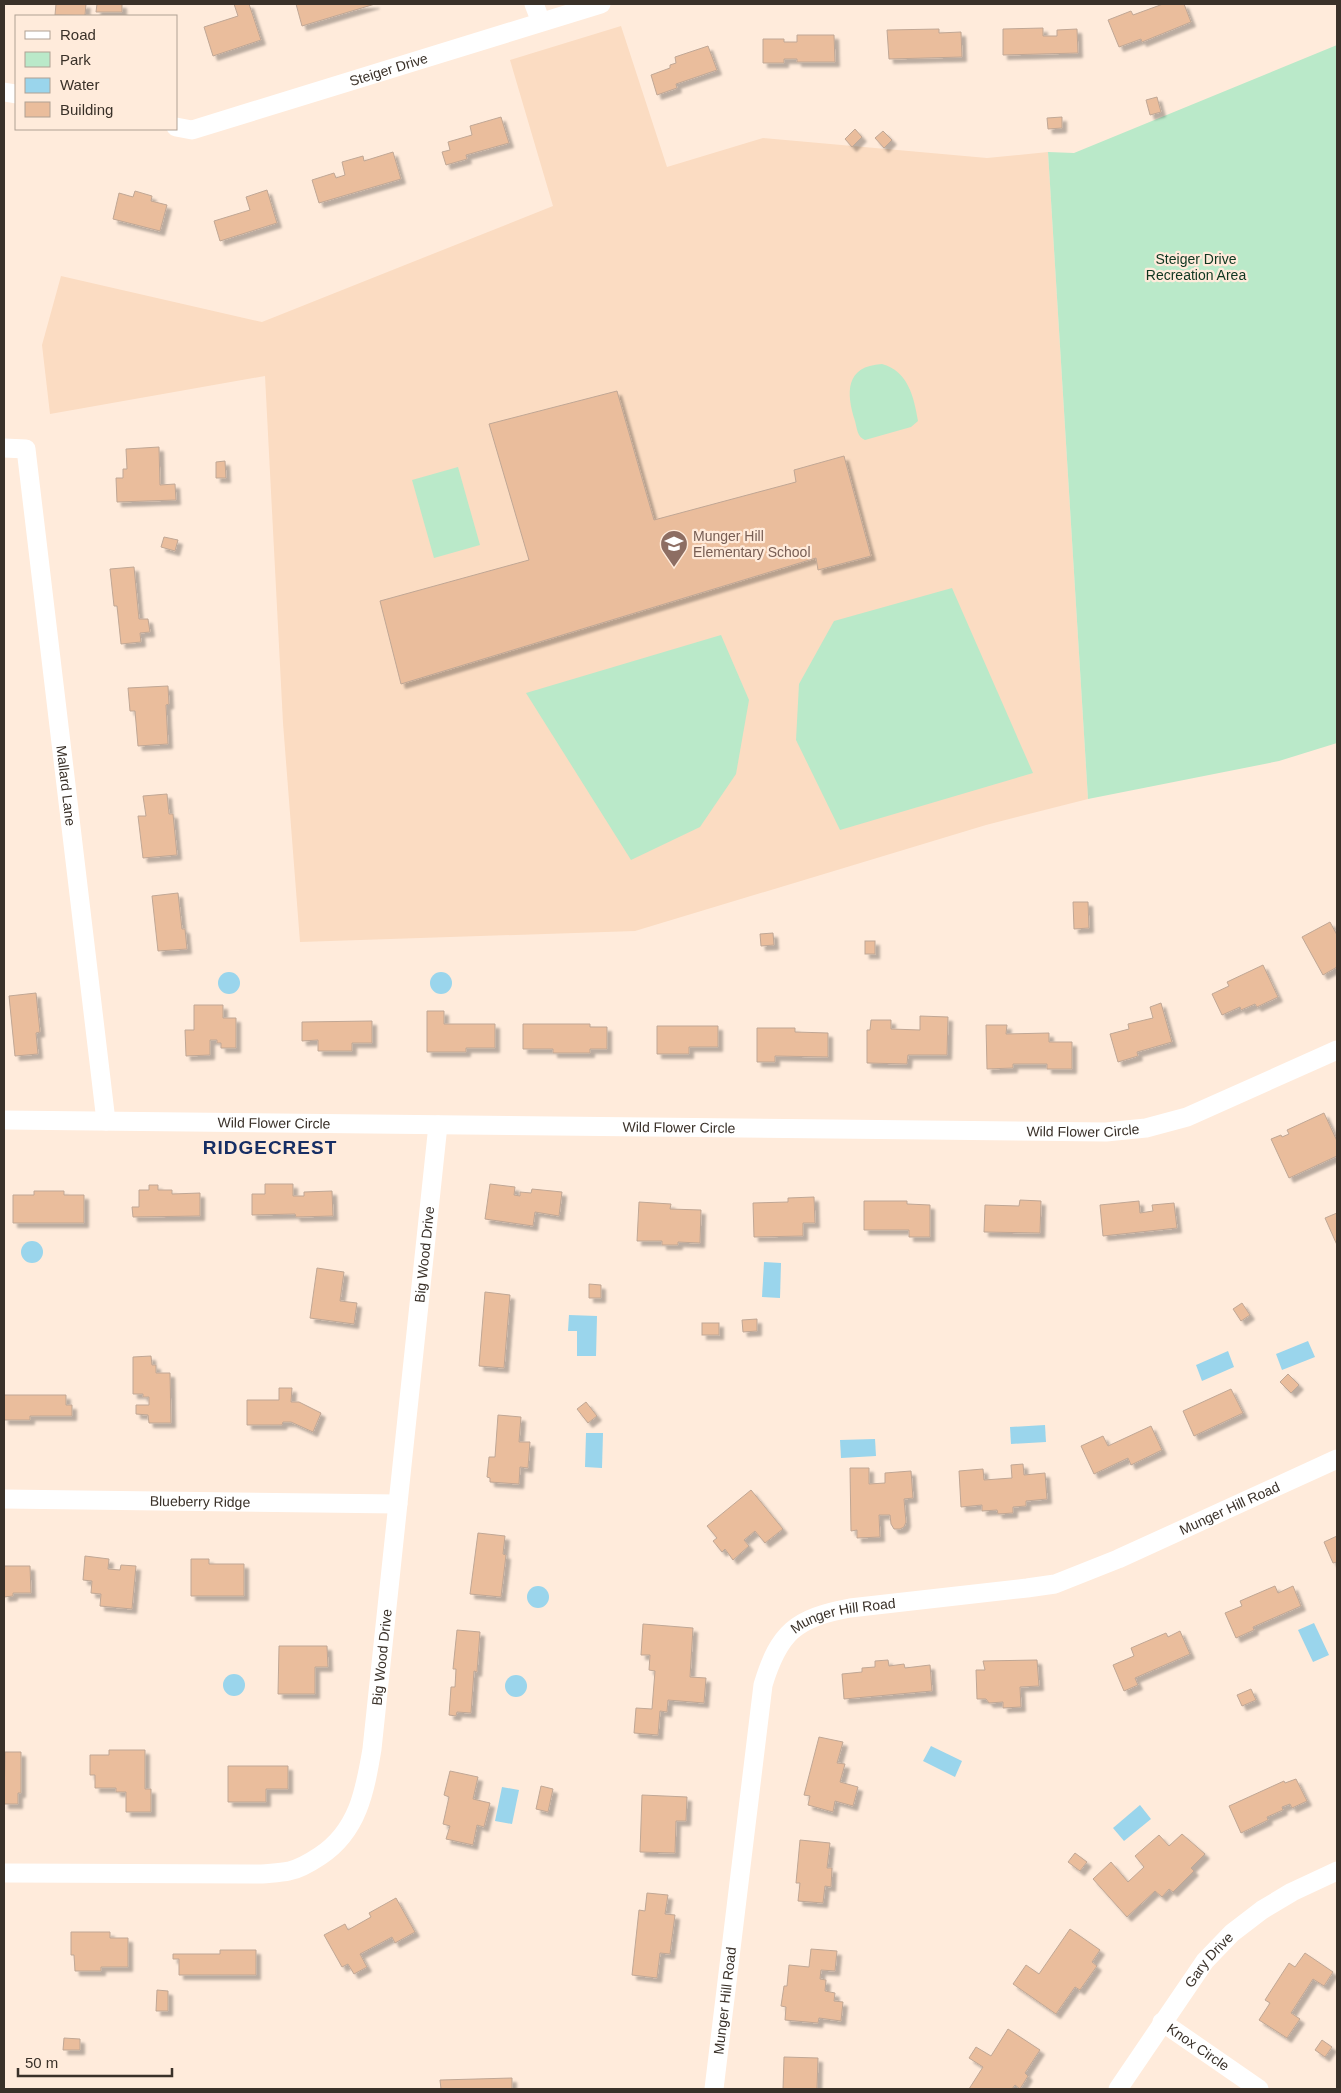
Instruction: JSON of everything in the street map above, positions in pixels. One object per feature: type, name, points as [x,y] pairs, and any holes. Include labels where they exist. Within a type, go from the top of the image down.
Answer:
[{"type":"street","points":[[534,4],[541,22]]},
{"type":"street","name":"Steiger Drive","points":[[178,127],[192,130],[601,4]]},
{"type":"street","name":"Mallard Lane","points":[[4,448],[26,449],[106,1121]]},
{"type":"street","name":"Wild Flower Circle","points":[[4,1120],[1106,1132],[1146,1128],[1187,1117],[1337,1050]]},
{"type":"street","name":"Big Wood Drive","points":[[4,1873],[262,1874],[291,1871],[313,1862],[331,1850],[349,1830],[360,1805],[368,1779],[438,1125]]},
{"type":"street","name":"Munger Hill Road","points":[[714,2089],[763,1685],[778,1647],[793,1629],[807,1619],[834,1611],[1055,1584],[1118,1559],[1337,1459]]},
{"type":"street","name":"Blueberry Ridge","points":[[4,1499],[398,1504]]},
{"type":"street","name":"Gary Drive","points":[[1118,2089],[1205,1960],[1232,1933],[1262,1910],[1292,1892],[1337,1871]]},
{"type":"street","name":"Knox Circle","points":[[1162,2022],[1259,2089]]},
{"type":"shaded area","name":"Munger Hill Elementary School","points":[[621,26],[667,167],[763,138],[987,158],[1048,152],[1088,799],[986,825],[635,931],[300,942],[283,723],[265,376],[50,414],[42,345],[61,276],[262,322],[553,206],[510,60]]},
{"type":"green space","name":"Steiger Drive Recreation Area","points":[[1337,45],[1337,743],[1279,761],[1088,799],[1048,152],[1074,153]]},
{"type":"green space","points":[[882,364],[891,367],[904,379],[912,394],[918,421],[911,427],[865,440],[859,435],[852,411],[850,401],[851,383],[861,370]]},
{"type":"green space","points":[[458,467],[480,545],[434,558],[412,480]]},
{"type":"green space","points":[[952,588],[1033,773],[840,830],[796,740],[799,684],[834,621]]},
{"type":"green space","points":[[721,635],[749,700],[736,774],[700,827],[631,860],[526,693]]},
{"type":"water","points":[[229,972],[237,975],[240,983],[237,991],[229,994],[221,991],[218,983],[221,975]]},
{"type":"water","points":[[441,972],[449,975],[452,983],[449,991],[441,994],[433,991],[430,983],[433,975]]},
{"type":"water","points":[[32,1241],[40,1244],[43,1252],[40,1260],[32,1263],[24,1260],[21,1252],[24,1244]]},
{"type":"water","points":[[764,1262],[781,1263],[780,1298],[762,1297]]},
{"type":"water","points":[[569,1315],[597,1316],[596,1356],[577,1356],[577,1331],[568,1331]]},
{"type":"water","points":[[1308,1341],[1315,1357],[1282,1370],[1276,1354]]},
{"type":"water","points":[[1228,1351],[1234,1367],[1202,1381],[1196,1365]]},
{"type":"water","points":[[1045,1425],[1046,1442],[1011,1444],[1010,1427]]},
{"type":"water","points":[[586,1433],[603,1433],[602,1468],[585,1467]]},
{"type":"water","points":[[875,1439],[876,1456],[841,1458],[840,1440]]},
{"type":"water","points":[[538,1586],[546,1589],[549,1597],[546,1605],[538,1608],[530,1605],[527,1597],[530,1589]]},
{"type":"water","points":[[1314,1623],[1329,1655],[1313,1662],[1298,1630]]},
{"type":"water","points":[[234,1674],[242,1677],[245,1685],[242,1693],[234,1696],[226,1693],[223,1685],[226,1677]]},
{"type":"water","points":[[516,1675],[524,1678],[527,1686],[524,1694],[516,1697],[508,1694],[505,1686],[508,1678]]},
{"type":"water","points":[[931,1746],[962,1761],[955,1777],[923,1761]]},
{"type":"water","points":[[502,1787],[519,1790],[512,1824],[495,1821]]},
{"type":"water","points":[[1140,1805],[1151,1819],[1124,1841],[1113,1828]]},
{"type":"building","points":[[56,4],[86,4],[85,15],[55,15]]},
{"type":"building","points":[[97,4],[122,4],[122,12],[96,12]]},
{"type":"building","points":[[234,4],[249,4],[261,40],[213,56],[204,27],[238,16]]},
{"type":"building","points":[[296,4],[375,4],[302,26]]},
{"type":"building","points":[[1163,4],[1184,4],[1191,22],[1142,42],[1141,39],[1119,47],[1108,20],[1131,11],[1133,15]]},
{"type":"building","points":[[1043,28],[1043,36],[1057,36],[1057,30],[1077,29],[1078,53],[1003,55],[1003,29]]},
{"type":"building","points":[[939,29],[939,33],[961,32],[962,57],[889,59],[887,30]]},
{"type":"building","points":[[797,35],[834,35],[835,62],[797,62],[797,59],[784,59],[784,63],[763,63],[763,39],[784,39],[784,42],[797,42]]},
{"type":"building","points":[[708,46],[717,70],[676,84],[677,88],[657,95],[651,75],[670,68],[670,65],[676,63],[675,57]]},
{"type":"building","points":[[1157,97],[1161,112],[1150,115],[1146,100]]},
{"type":"building","points":[[501,117],[509,143],[466,155],[467,159],[446,165],[442,152],[450,150],[448,142],[472,135],[470,126]]},
{"type":"building","points":[[1062,117],[1062,128],[1048,129],[1047,118]]},
{"type":"building","points":[[855,129],[862,137],[852,147],[845,139]]},
{"type":"building","points":[[883,131],[892,140],[884,148],[875,138]]},
{"type":"building","points":[[393,152],[401,179],[319,203],[312,180],[334,173],[336,178],[345,175],[342,162],[363,156],[364,161]]},
{"type":"building","points":[[267,190],[277,223],[220,241],[214,221],[250,210],[246,197]]},
{"type":"building","points":[[135,191],[152,196],[151,201],[167,205],[160,231],[113,219],[119,193],[133,197]]},
{"type":"building","points":[[617,391],[654,520],[796,482],[794,470],[844,456],[871,556],[818,570],[816,558],[401,684],[380,601],[529,560],[489,424]]},
{"type":"building","points":[[159,447],[160,485],[175,484],[176,500],[117,502],[116,478],[123,478],[123,469],[127,469],[126,449]]},
{"type":"building","points":[[225,461],[226,478],[216,478],[216,462]]},
{"type":"building","points":[[164,537],[178,540],[175,551],[161,547]]},
{"type":"building","points":[[134,567],[139,619],[148,619],[150,632],[140,633],[141,642],[121,644],[117,606],[114,606],[110,569]]},
{"type":"building","points":[[168,686],[169,704],[166,705],[168,744],[138,746],[135,711],[130,711],[128,688]]},
{"type":"building","points":[[167,794],[169,814],[173,814],[177,855],[143,858],[138,816],[146,816],[143,796]]},
{"type":"building","points":[[178,893],[182,929],[185,929],[187,949],[158,951],[152,896]]},
{"type":"building","points":[[1073,902],[1088,902],[1089,928],[1074,929]]},
{"type":"building","points":[[1330,922],[1337,935],[1337,967],[1323,975],[1302,937]]},
{"type":"building","points":[[773,933],[774,945],[761,946],[760,934]]},
{"type":"building","points":[[865,941],[875,941],[875,954],[865,954]]},
{"type":"building","points":[[1263,965],[1278,997],[1257,1007],[1255,1004],[1241,1010],[1240,1007],[1222,1015],[1212,994],[1229,986],[1227,982]]},
{"type":"building","points":[[36,993],[40,1032],[36,1033],[38,1054],[15,1056],[9,996]]},
{"type":"building","points":[[1161,1003],[1172,1042],[1137,1052],[1138,1056],[1118,1062],[1110,1034],[1129,1029],[1128,1024],[1153,1018],[1150,1007]]},
{"type":"building","points":[[194,1005],[223,1005],[223,1018],[236,1018],[236,1048],[221,1048],[221,1043],[217,1043],[217,1040],[210,1040],[210,1055],[186,1056],[185,1030],[194,1030]]},
{"type":"building","points":[[427,1011],[444,1011],[444,1024],[495,1024],[495,1048],[466,1048],[466,1052],[427,1052]]},
{"type":"building","points":[[920,1016],[948,1017],[947,1055],[908,1055],[907,1064],[867,1063],[867,1030],[870,1030],[871,1020],[891,1020],[891,1029],[920,1030]]},
{"type":"building","points":[[372,1021],[372,1043],[352,1043],[352,1051],[318,1051],[318,1040],[302,1041],[302,1022]]},
{"type":"building","points":[[523,1024],[590,1024],[590,1027],[607,1027],[607,1049],[590,1049],[590,1053],[553,1053],[553,1049],[523,1049]]},
{"type":"building","points":[[986,1025],[1007,1025],[1006,1034],[1049,1033],[1049,1042],[1072,1042],[1072,1069],[1047,1069],[1047,1064],[1013,1064],[1013,1068],[987,1069]]},
{"type":"building","points":[[657,1026],[718,1026],[718,1047],[689,1047],[689,1054],[657,1054]]},
{"type":"building","points":[[757,1028],[795,1028],[795,1032],[828,1033],[828,1057],[775,1056],[775,1062],[757,1062]]},
{"type":"building","points":[[1324,1113],[1337,1141],[1337,1156],[1289,1178],[1271,1139],[1289,1134],[1287,1130]]},
{"type":"building","points":[[265,1184],[293,1184],[293,1196],[304,1196],[304,1192],[332,1191],[333,1216],[296,1217],[295,1214],[252,1215],[252,1194],[265,1194]]},
{"type":"building","points":[[490,1184],[515,1187],[514,1195],[520,1196],[520,1192],[531,1193],[532,1189],[562,1192],[559,1216],[535,1212],[533,1226],[485,1219]]},
{"type":"building","points":[[149,1185],[158,1185],[158,1190],[172,1190],[172,1194],[200,1193],[200,1216],[133,1217],[132,1207],[139,1207],[139,1190],[149,1190]]},
{"type":"building","points":[[34,1191],[64,1191],[64,1195],[84,1195],[84,1223],[13,1223],[13,1195],[34,1195]]},
{"type":"building","points":[[814,1197],[815,1223],[803,1223],[803,1236],[754,1237],[753,1203],[788,1202],[788,1198]]},
{"type":"building","points":[[1020,1200],[1041,1201],[1040,1233],[984,1232],[985,1205],[1019,1206]]},
{"type":"building","points":[[864,1201],[907,1201],[907,1204],[930,1205],[930,1237],[909,1237],[909,1230],[864,1230]]},
{"type":"building","points":[[1139,1201],[1140,1213],[1153,1211],[1152,1205],[1174,1203],[1177,1228],[1103,1236],[1100,1205]]},
{"type":"building","points":[[639,1202],[671,1204],[670,1209],[701,1210],[700,1243],[678,1242],[678,1245],[662,1245],[662,1241],[637,1241]]},
{"type":"building","points":[[1337,1213],[1337,1245],[1325,1218]]},
{"type":"building","points":[[317,1268],[344,1272],[340,1301],[357,1303],[354,1324],[310,1318]]},
{"type":"building","points":[[589,1284],[601,1285],[601,1298],[589,1298]]},
{"type":"building","points":[[485,1292],[510,1295],[504,1368],[479,1366]]},
{"type":"building","points":[[1242,1303],[1250,1315],[1241,1321],[1233,1309]]},
{"type":"building","points":[[757,1319],[757,1331],[743,1332],[742,1320]]},
{"type":"building","points":[[702,1323],[719,1323],[719,1335],[702,1335]]},
{"type":"building","points":[[151,1356],[152,1365],[156,1365],[156,1373],[170,1373],[171,1423],[149,1423],[148,1415],[136,1414],[136,1405],[149,1405],[149,1397],[143,1397],[143,1394],[133,1394],[133,1357]]},
{"type":"building","points":[[1288,1374],[1299,1385],[1291,1393],[1280,1382]]},
{"type":"building","points":[[279,1388],[292,1388],[291,1402],[299,1402],[321,1413],[313,1432],[291,1422],[283,1422],[282,1425],[247,1425],[247,1400],[279,1400]]},
{"type":"building","points":[[1231,1389],[1243,1413],[1194,1436],[1183,1411]]},
{"type":"building","points":[[4,1395],[66,1395],[66,1405],[72,1405],[72,1416],[30,1416],[30,1420],[4,1420]]},
{"type":"building","points":[[586,1402],[597,1416],[588,1423],[577,1409]]},
{"type":"building","points":[[498,1415],[521,1417],[519,1442],[530,1442],[528,1468],[520,1467],[519,1484],[490,1482],[490,1478],[487,1477],[489,1457],[495,1457]]},
{"type":"building","points":[[1151,1426],[1162,1450],[1131,1465],[1128,1458],[1094,1474],[1081,1446],[1103,1436],[1108,1446]]},
{"type":"building","points":[[1023,1464],[1024,1475],[1045,1473],[1047,1499],[1026,1501],[1026,1506],[1013,1507],[1013,1513],[998,1514],[997,1510],[982,1511],[982,1505],[961,1507],[959,1471],[983,1469],[984,1480],[1012,1478],[1011,1465]]},
{"type":"building","points":[[850,1468],[869,1468],[869,1484],[885,1483],[885,1473],[911,1471],[913,1498],[904,1499],[906,1522],[904,1527],[894,1529],[891,1524],[890,1515],[879,1515],[880,1537],[857,1538],[857,1530],[851,1531]]},
{"type":"building","points":[[751,1490],[783,1529],[765,1543],[755,1531],[744,1540],[749,1546],[733,1560],[725,1549],[722,1552],[713,1541],[717,1538],[707,1526]]},
{"type":"building","points":[[478,1533],[505,1536],[503,1554],[506,1555],[501,1597],[470,1594]]},
{"type":"building","points":[[1337,1536],[1337,1562],[1333,1563],[1324,1542]]},
{"type":"building","points":[[85,1556],[109,1559],[108,1569],[120,1570],[121,1565],[136,1566],[132,1609],[100,1606],[101,1594],[91,1593],[92,1581],[83,1580]]},
{"type":"building","points":[[191,1559],[209,1559],[209,1564],[244,1564],[244,1596],[191,1596]]},
{"type":"building","points":[[4,1566],[30,1566],[31,1593],[13,1593],[13,1596],[4,1597]]},
{"type":"building","points":[[1275,1586],[1278,1593],[1293,1586],[1301,1606],[1253,1627],[1254,1630],[1236,1638],[1225,1613],[1242,1606],[1240,1601]]},
{"type":"building","points":[[643,1624],[693,1628],[690,1677],[706,1678],[704,1703],[668,1700],[667,1712],[660,1711],[658,1735],[634,1733],[636,1708],[652,1709],[655,1671],[649,1670],[650,1655],[641,1655]]},
{"type":"building","points":[[457,1630],[480,1632],[477,1672],[474,1671],[471,1713],[457,1712],[456,1716],[449,1715],[451,1687],[455,1687],[456,1669],[453,1669]]},
{"type":"building","points":[[1180,1631],[1190,1654],[1135,1678],[1138,1685],[1124,1691],[1113,1665],[1134,1656],[1131,1648],[1166,1633],[1168,1637]]},
{"type":"building","points":[[279,1646],[327,1646],[328,1667],[315,1667],[315,1694],[278,1694]]},
{"type":"building","points":[[888,1660],[889,1666],[904,1664],[905,1668],[930,1665],[932,1691],[844,1699],[842,1674],[862,1672],[862,1668],[875,1667],[875,1661]]},
{"type":"building","points":[[1037,1660],[1039,1686],[1020,1687],[1021,1707],[1003,1708],[1003,1702],[989,1703],[986,1699],[977,1699],[976,1670],[985,1670],[983,1661]]},
{"type":"building","points":[[1251,1689],[1256,1700],[1242,1706],[1237,1695]]},
{"type":"building","points":[[819,1737],[843,1742],[837,1763],[845,1764],[840,1782],[858,1787],[853,1806],[835,1801],[833,1812],[808,1805],[810,1796],[804,1795]]},
{"type":"building","points":[[109,1750],[145,1750],[145,1789],[151,1789],[151,1812],[126,1812],[126,1792],[116,1792],[116,1788],[95,1788],[95,1775],[90,1775],[90,1755],[109,1755]]},
{"type":"building","points":[[5,1752],[21,1752],[21,1793],[18,1793],[18,1804],[4,1804]]},
{"type":"building","points":[[228,1766],[288,1766],[288,1789],[266,1789],[266,1802],[228,1802]]},
{"type":"building","points":[[450,1771],[478,1777],[473,1799],[490,1803],[484,1827],[477,1825],[473,1845],[446,1839],[450,1826],[443,1824],[449,1797],[444,1795]]},
{"type":"building","points":[[1296,1779],[1307,1801],[1292,1808],[1290,1804],[1282,1807],[1283,1810],[1267,1817],[1268,1820],[1241,1833],[1229,1806],[1284,1781],[1285,1783]]},
{"type":"building","points":[[541,1786],[553,1789],[548,1812],[536,1809]]},
{"type":"building","points":[[642,1795],[687,1797],[686,1821],[676,1821],[675,1853],[640,1852]]},
{"type":"building","points":[[1182,1834],[1205,1854],[1191,1868],[1194,1871],[1173,1892],[1169,1889],[1162,1897],[1155,1891],[1127,1917],[1093,1879],[1111,1862],[1128,1882],[1144,1867],[1135,1856],[1159,1835],[1169,1846]]},
{"type":"building","points":[[800,1840],[830,1843],[827,1868],[832,1868],[831,1887],[825,1886],[823,1903],[798,1901],[800,1883],[796,1883]]},
{"type":"building","points":[[1075,1853],[1087,1862],[1080,1871],[1068,1862]]},
{"type":"building","points":[[647,1893],[668,1895],[665,1914],[675,1915],[670,1954],[660,1953],[657,1978],[632,1975],[639,1910],[645,1911]]},
{"type":"building","points":[[396,1898],[415,1932],[395,1943],[392,1937],[360,1954],[367,1967],[354,1974],[348,1964],[342,1967],[324,1935],[345,1924],[348,1930],[371,1917],[369,1913]]},
{"type":"building","points":[[1070,1929],[1100,1950],[1092,1962],[1097,1966],[1080,1990],[1075,1987],[1056,2014],[1013,1984],[1026,1965],[1039,1974]]},
{"type":"building","points":[[71,1932],[110,1932],[110,1938],[128,1938],[128,1967],[101,1967],[101,1971],[75,1971],[74,1955],[71,1955]]},
{"type":"building","points":[[811,1949],[837,1951],[835,1971],[821,1970],[820,1979],[826,1980],[825,1991],[835,1993],[834,2001],[843,2002],[841,2021],[819,2018],[818,2023],[785,2020],[786,2007],[781,2006],[784,1986],[787,1986],[789,1965],[809,1967]]},
{"type":"building","points":[[220,1950],[256,1950],[256,1975],[179,1975],[179,1959],[173,1959],[173,1954],[220,1954]]},
{"type":"building","points":[[1305,1953],[1333,1972],[1324,1986],[1313,1979],[1291,2013],[1300,2019],[1287,2038],[1259,2020],[1270,2003],[1265,2000],[1289,1963],[1295,1967]]},
{"type":"building","points":[[157,1990],[168,1991],[168,2011],[156,2011]]},
{"type":"building","points":[[1008,2029],[1040,2050],[1025,2073],[1028,2076],[1020,2089],[1015,2085],[1012,2089],[969,2089],[983,2067],[969,2058],[976,2047],[991,2056]]},
{"type":"building","points":[[64,2038],[80,2039],[80,2050],[63,2050]]},
{"type":"building","points":[[1322,2040],[1332,2047],[1325,2057],[1315,2050]]},
{"type":"building","points":[[784,2057],[818,2058],[817,2089],[783,2089]]},
{"type":"building","points":[[512,2078],[512,2089],[441,2089],[440,2080]]},
{"type":"place","name":"Munger Hill Elementary School","points":[[674,568]]},
{"type":"district","name":"RIDGECREST","points":[[270,1147]]}]
